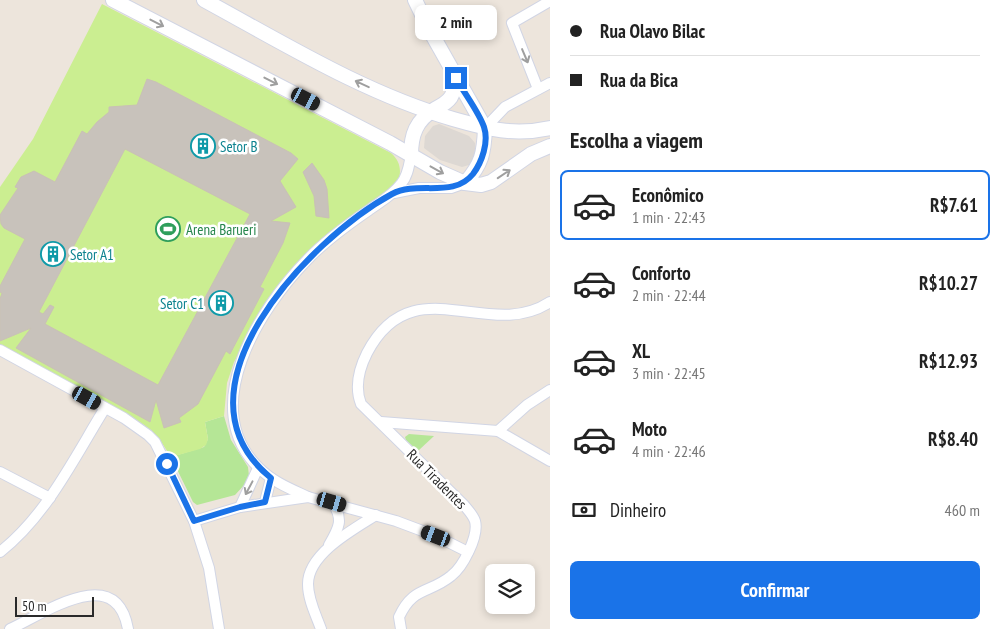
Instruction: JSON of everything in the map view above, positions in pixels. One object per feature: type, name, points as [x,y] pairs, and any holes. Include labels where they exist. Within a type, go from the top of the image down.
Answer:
[{"type":"main road","points":[[113,0],[136,6],[465,183],[481,185],[491,182],[544,148]]},
{"type":"main road","points":[[204,0],[334,71],[430,112],[485,128],[516,133],[550,128]]},
{"type":"main road","points":[[415,0],[485,128],[483,154],[477,167],[465,183]]},
{"type":"main road","points":[[411,155],[411,142],[414,131],[430,112],[445,104],[451,97],[456,78]]},
{"type":"street","points":[[538,89],[512,23],[550,1]]},
{"type":"street","points":[[485,128],[505,106],[550,84]]},
{"type":"street","points":[[411,155],[407,174],[394,193],[335,235],[306,261],[266,311],[248,344],[234,384],[233,406],[235,424],[241,442],[258,468],[271,478],[308,497],[376,515],[436,536],[468,552]]},
{"type":"street","points":[[394,193],[419,188],[451,188],[465,183]]},
{"type":"street","name":"Rua Tiradentes","points":[[401,629],[398,617],[408,600],[417,593],[452,575],[468,552],[474,540],[475,522],[464,505],[361,404],[357,394],[357,384],[364,360],[371,346],[394,321],[406,313],[419,309],[434,308],[493,314],[531,311],[550,302]]},
{"type":"street","points":[[0,350],[105,408],[138,428],[155,442],[194,521],[209,568],[219,629]]},
{"type":"street","points":[[498,431],[527,405],[550,390]]},
{"type":"street","points":[[0,552],[14,541],[50,498],[105,408]]},
{"type":"street","points":[[381,422],[498,431],[550,461]]},
{"type":"street","points":[[240,507],[258,468]]},
{"type":"street","points":[[0,472],[50,498]]},
{"type":"street","points":[[265,502],[271,478]]},
{"type":"street","points":[[194,521],[240,507],[308,497]]},
{"type":"street","points":[[326,550],[339,523],[338,512],[332,502]]},
{"type":"street","points":[[321,629],[312,605],[308,585],[312,567],[317,558],[326,550],[376,515]]},
{"type":"street","points":[[10,629],[63,603],[84,595],[96,594],[105,596],[121,608],[128,629]]},
{"type":"green space","name":"Arena Barueri","points":[[102,4],[391,153],[399,166],[398,182],[327,237],[269,301],[234,362],[227,383],[224,416],[205,422],[208,439],[206,445],[200,449],[171,457],[158,437],[144,425],[0,345],[0,187],[33,139]]},
{"type":"green space","points":[[224,416],[231,440],[248,467],[249,476],[245,484],[235,495],[197,505],[193,502],[171,457],[204,447],[208,439],[205,422]]},
{"type":"green space","points":[[409,434],[434,436],[418,451],[406,440],[405,437]]},
{"type":"shaded area","points":[[439,124],[469,136],[475,143],[476,155],[469,165],[462,167],[440,160],[424,148],[425,136],[433,126]]},
{"type":"building","points":[[147,79],[156,82],[291,153],[298,159],[280,181],[296,207],[271,221],[290,223],[283,243],[260,287],[264,289],[230,354],[226,351],[198,404],[179,418],[181,422],[164,428],[156,400],[150,422],[16,348],[31,328],[0,341],[0,299],[2,293],[0,292],[0,286],[25,239],[4,228],[1,224],[0,215],[18,188],[15,187],[21,177],[34,171],[55,182],[82,131],[87,134],[109,112],[109,107],[137,105]],"holes":[[[125,149],[250,214],[158,385],[45,324],[54,307],[50,305],[43,314],[39,312]]]},
{"type":"building","points":[[312,163],[324,180],[327,189],[329,218],[316,216],[314,196],[303,172]]},
{"type":"place","name":"Setor B","points":[[203,146]]},
{"type":"place","name":"Arena Barueri","points":[[168,229]]},
{"type":"place","name":"Setor A1","points":[[53,254]]},
{"type":"place","name":"Setor C1","points":[[221,303]]},
{"type":"route","points":[[167,464],[194,521],[240,507],[265,502],[271,478],[258,468],[241,442],[235,424],[233,406],[234,384],[248,344],[266,311],[290,279],[322,245],[339,232],[394,193],[419,188],[451,188],[465,183],[473,174],[485,149],[485,128],[456,78]]}]
